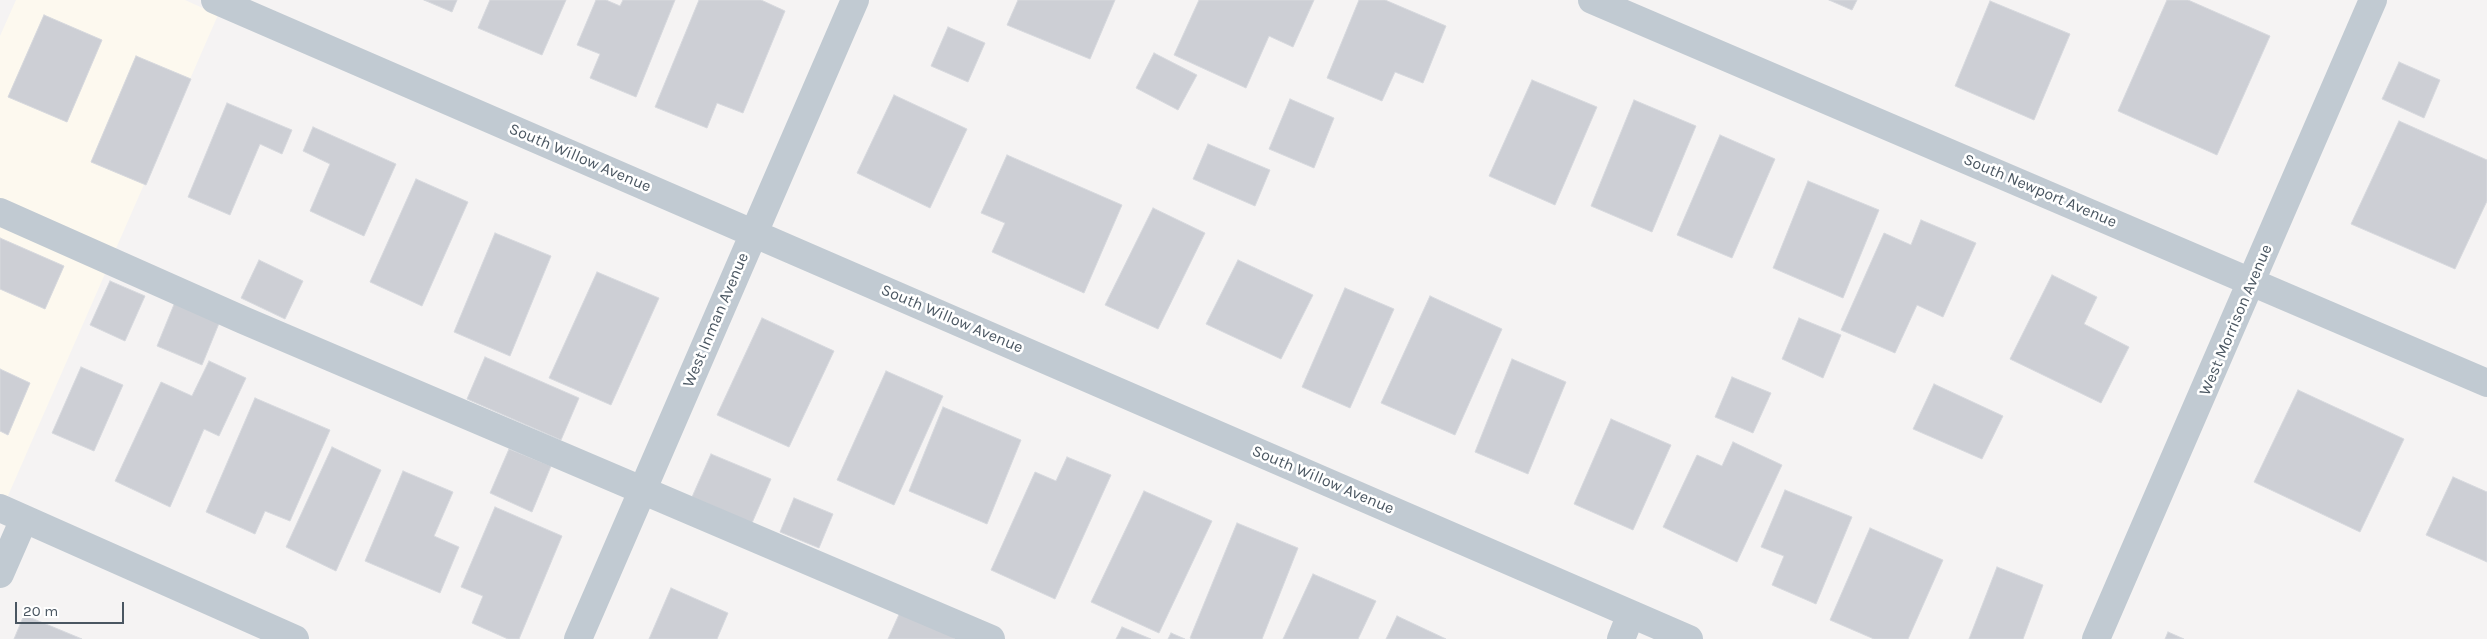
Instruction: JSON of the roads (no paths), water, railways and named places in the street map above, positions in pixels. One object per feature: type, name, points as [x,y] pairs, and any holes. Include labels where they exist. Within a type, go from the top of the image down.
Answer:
[{"type":"street","name":"South Willow Avenue","points":[[215,0],[1689,639]]},
{"type":"street","name":"West Inman Avenue","points":[[578,639],[855,0]]},
{"type":"street","name":"South Newport Avenue","points":[[1592,0],[2253,281],[2487,383]]},
{"type":"street","name":"West Morrison Avenue","points":[[2096,639],[2253,281],[2373,0]]},
{"type":"street","points":[[0,212],[243,320],[643,489],[990,639]]},
{"type":"street","points":[[0,508],[295,639]]},
{"type":"street","points":[[0,574],[24,519]]},
{"type":"street","points":[[1621,639],[1631,614]]}]
